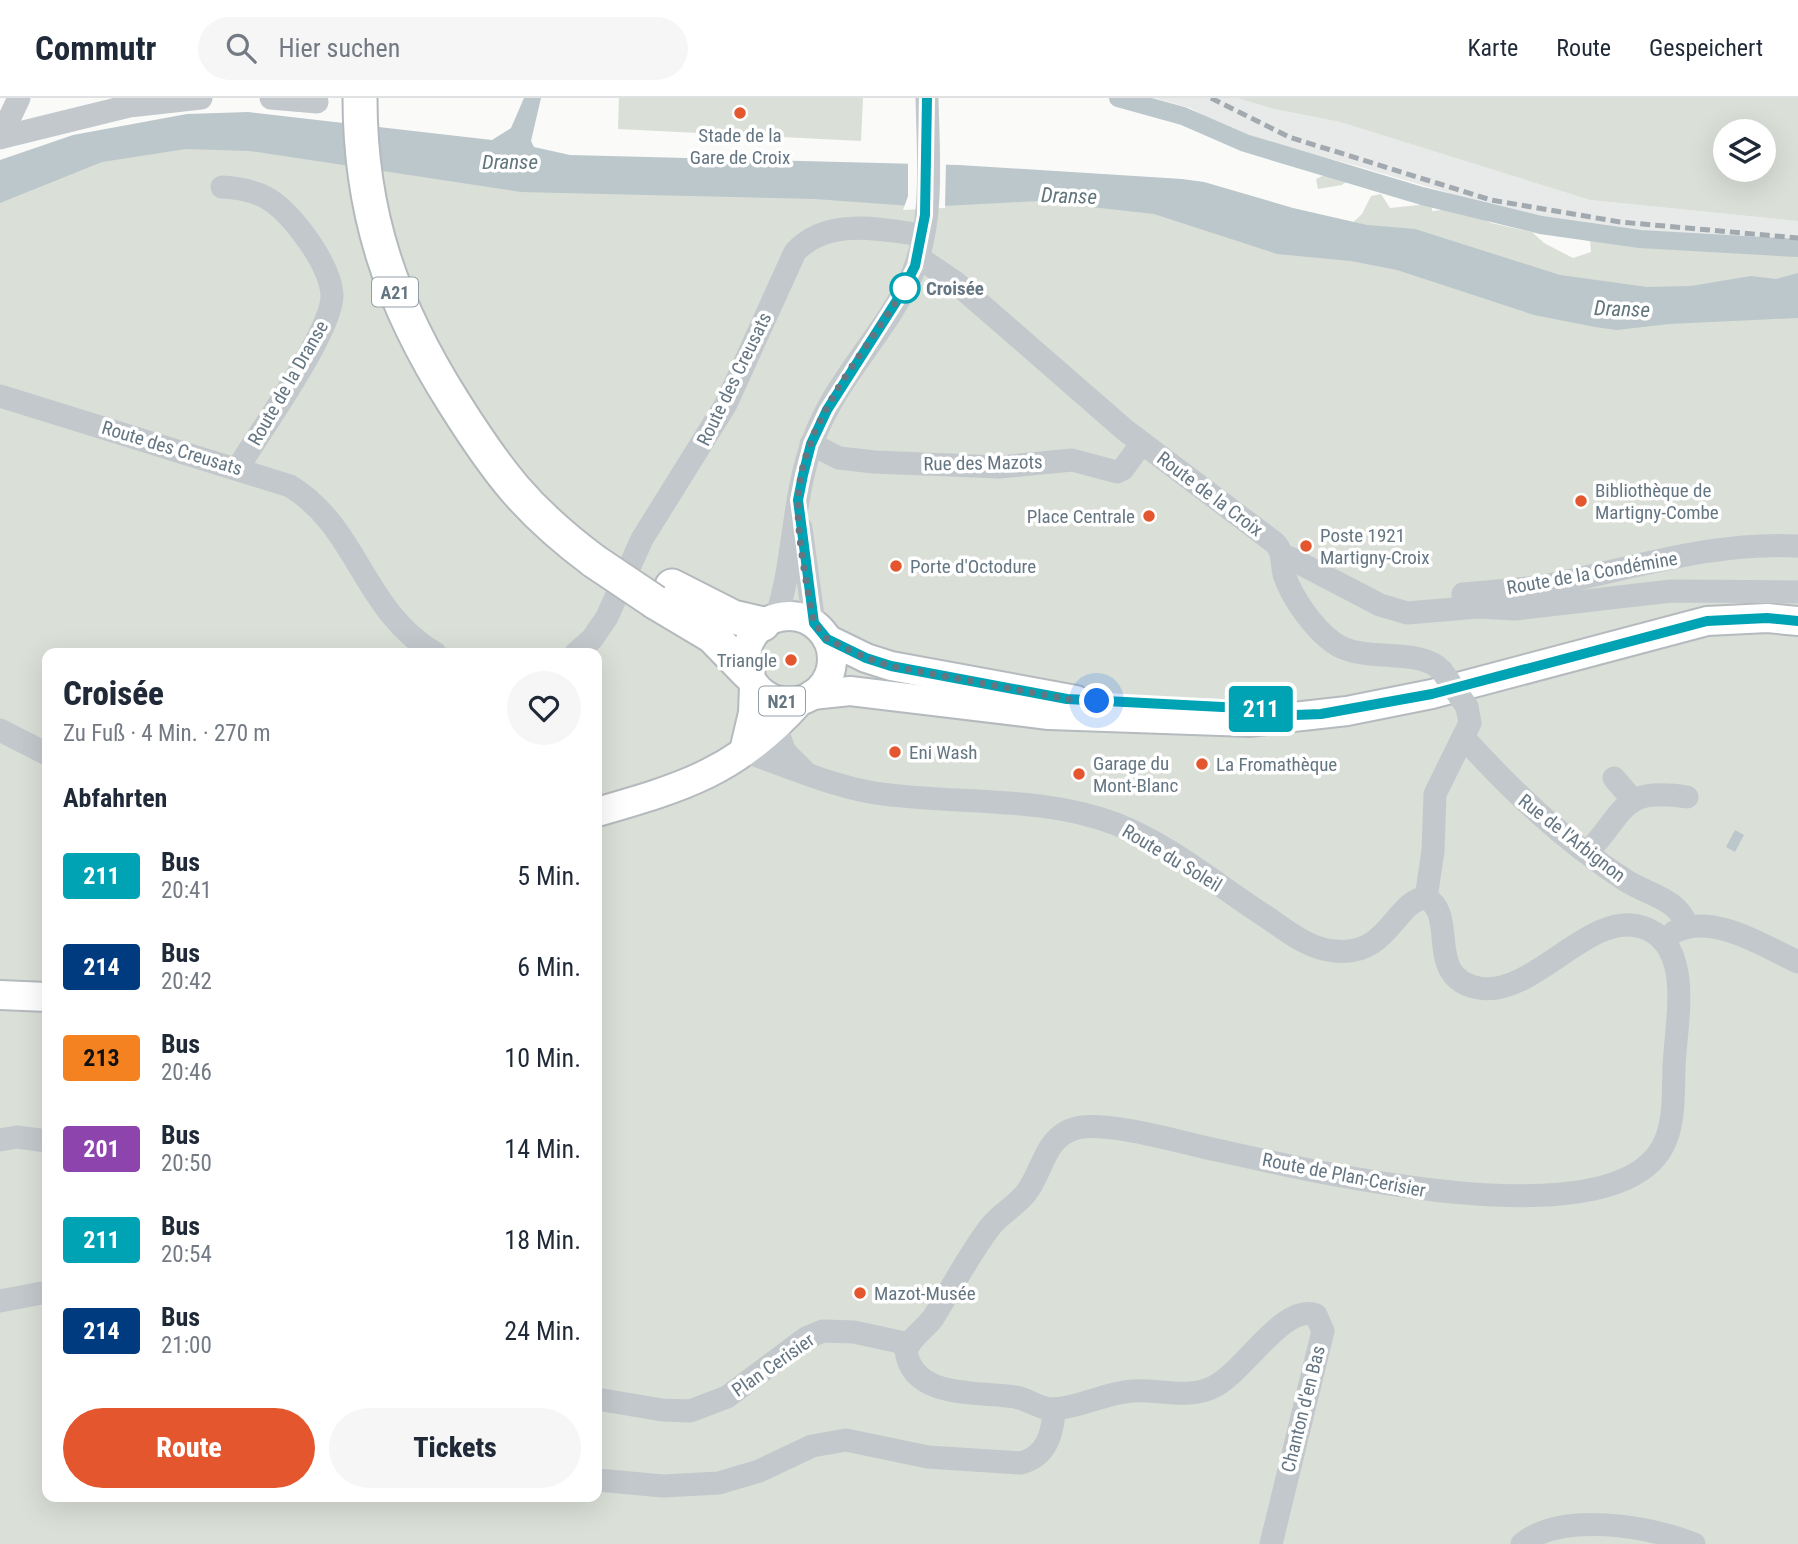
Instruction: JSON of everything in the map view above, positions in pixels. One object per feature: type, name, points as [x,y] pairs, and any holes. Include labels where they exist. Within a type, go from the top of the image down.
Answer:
[{"type":"highway","name":"A21","points":[[360,110],[364,173],[377,241],[393,288],[425,355],[453,401],[599,551],[659,591],[712,636],[751,679]]},
{"type":"highway","name":"A21","points":[[659,591],[721,612],[769,621]]},
{"type":"main road","name":"N21","points":[[1295,715],[1261,709],[1067,699],[891,666],[866,658],[796,616],[769,621],[747,649],[751,679],[772,698],[806,698],[850,691],[1036,713],[1146,720],[1249,722],[1346,711],[1432,694],[1707,621],[1767,618],[1798,621]]},
{"type":"main road","name":"N21","points":[[806,698],[825,683],[831,670],[832,655],[821,631]]},
{"type":"main road","points":[[744,751],[753,713],[751,679]]},
{"type":"main road","points":[[602,810],[686,785],[722,768],[776,728],[806,698]]},
{"type":"main road","points":[[0,995],[42,996]]},
{"type":"street","points":[[2,137],[19,98]]},
{"type":"street","points":[[2,137],[129,106],[201,98]]},
{"type":"street","points":[[271,98],[317,102]]},
{"type":"street","points":[[769,621],[785,588],[798,500],[809,451],[835,395],[906,285],[922,236],[927,98]]},
{"type":"street","name":"Route de la Dranse","points":[[222,187],[245,188],[264,194],[283,210],[315,252],[332,293],[332,303],[318,337],[238,468]]},
{"type":"street","name":"Route des Creusats","points":[[582,648],[592,639],[607,617],[642,539],[726,404],[795,252],[812,236],[835,229],[922,236]]},
{"type":"street","name":"Route de la Croix","points":[[922,236],[955,282],[1142,443],[1266,535],[1279,548],[1282,556],[1388,609],[1407,613],[1478,607],[1515,609],[1671,591],[1798,592]]},
{"type":"street","name":"Route des Creusats","points":[[0,396],[280,482],[312,502],[334,525],[387,612],[406,633],[428,648]]},
{"type":"street","name":"Rue des Mazots","points":[[809,451],[874,462],[999,467],[1072,460],[1117,472],[1142,443]]},
{"type":"street","points":[[798,500],[821,631]]},
{"type":"street","name":"Route de la Condémine","points":[[1388,609],[1412,601],[1545,585],[1667,559],[1747,546],[1798,547]]},
{"type":"street","points":[[1282,556],[1284,574],[1294,594],[1311,619],[1335,644],[1358,653],[1430,662],[1442,671],[1467,707],[1470,723],[1434,794],[1433,851],[1426,898],[1435,904],[1440,913],[1442,948],[1447,964],[1459,979],[1477,988],[1497,987],[1517,980],[1604,931],[1620,925],[1637,925],[1662,938],[1687,926],[1720,929],[1798,962]]},
{"type":"street","points":[[776,728],[785,752],[804,771]]},
{"type":"street","points":[[0,730],[42,751]]},
{"type":"street","name":"Rue de l'Arbignon","points":[[1463,737],[1517,796],[1623,878],[1673,904],[1681,911],[1687,926]]},
{"type":"street","name":"Route du Soleil","points":[[744,751],[842,785],[875,793],[1065,811],[1116,824],[1146,838],[1299,939],[1324,950],[1350,951],[1371,945],[1387,932],[1411,903],[1426,898]]},
{"type":"street","points":[[1614,778],[1632,799]]},
{"type":"street","points":[[1588,852],[1632,799],[1660,793],[1687,797]]},
{"type":"street","name":"Route de Plan-Cerisier","points":[[907,1349],[932,1318],[990,1227],[1026,1192],[1055,1139],[1079,1127],[1104,1128],[1432,1192],[1546,1194],[1582,1190],[1631,1176],[1653,1161],[1669,1130],[1677,980],[1673,953],[1662,938]]},
{"type":"street","points":[[0,1140],[17,1137],[42,1140]]},
{"type":"street","points":[[0,1301],[42,1293]]},
{"type":"street","name":"Chanton d'en Bas","points":[[1054,1409],[1122,1392],[1195,1393],[1211,1389],[1235,1372],[1290,1319],[1305,1313],[1316,1315],[1323,1331],[1271,1544]]},
{"type":"street","name":"Plan Cerisier","points":[[602,1400],[662,1410],[690,1411],[727,1397],[806,1338],[824,1331],[854,1332],[907,1349]]},
{"type":"street","points":[[602,1480],[663,1486],[719,1483],[759,1471],[804,1448],[846,1440],[928,1457],[1020,1463],[1032,1459],[1043,1449],[1052,1431],[1054,1409],[1015,1397],[962,1393],[942,1388],[916,1372],[907,1349]]},
{"type":"street","points":[[1521,1544],[1544,1530],[1581,1524],[1654,1533],[1694,1544]]},
{"type":"shaded area","name":"Stade de la Gare de Croix","points":[[619,98],[863,98],[861,141],[618,129]]},
{"type":"shaded area","points":[[1154,98],[1237,98],[1274,109],[1340,122],[1590,200],[1798,221],[1798,253],[1632,247],[1357,166],[1281,146],[1250,141],[1190,108]]},
{"type":"shaded area","points":[[1237,98],[1798,98],[1798,221],[1590,200],[1340,122],[1274,109]]},
{"type":"shaded area","points":[[157,139],[629,180],[1160,197],[1661,322],[1798,308],[1798,1544],[0,1544],[0,186]]},
{"type":"shaded area","points":[[1333,161],[1349,169],[1428,191],[1432,196],[1432,211],[1461,208],[1491,223],[1532,232],[1544,243],[1573,258],[1591,252],[1590,241],[1564,234],[1562,228],[1632,247],[1798,253],[1798,291],[1602,294],[1348,227],[1362,214],[1371,196],[1381,194],[1390,208],[1419,205],[1422,202],[1384,184],[1354,176],[1342,185],[1318,189],[1316,179],[1331,172],[1328,162]]},
{"type":"water","name":"Dranse","points":[[524,98],[541,98],[531,141],[534,147],[570,155],[959,165],[1182,179],[1204,182],[1293,208],[1367,225],[1415,229],[1560,275],[1647,287],[1691,286],[1751,276],[1776,279],[1798,273],[1798,318],[1669,324],[1617,330],[1595,327],[1534,315],[1397,270],[1351,261],[1277,254],[1154,214],[1038,201],[925,207],[815,199],[521,192],[250,151],[186,149],[102,162],[0,203],[0,160],[73,135],[187,114],[248,112],[492,140],[511,128]]},
{"type":"water","points":[[1735,830],[1744,835],[1735,852],[1726,847]]},
{"type":"pier","points":[[908,160],[946,161],[945,208],[903,210],[908,196]]},
{"type":"waterway","points":[[1118,98],[1183,116],[1245,143],[1422,196],[1541,225],[1640,239],[1798,248]]},
{"type":"railway","points":[[1211,98],[1289,137],[1491,200],[1620,222],[1798,238]]},
{"type":"bus line","name":"211","points":[[927,98],[925,215],[915,266],[901,294],[821,421],[807,457],[798,500],[814,623],[827,639],[849,651],[891,666],[1067,699],[1261,709],[1295,715],[1346,711],[1432,694],[1675,627],[1707,621],[1767,618],[1798,621]]},
{"type":"place","name":"Stade de la Gare de Croix","points":[[740,113]]},
{"type":"place","name":"Croisée","points":[[905,288]]},
{"type":"place","name":"Bibliothèque de Martigny-Combe","points":[[1581,501]]},
{"type":"place","name":"Place Centrale","points":[[1149,516]]},
{"type":"place","name":"Poste 1921 Martigny-Croix","points":[[1306,546]]},
{"type":"place","name":"Porte d'Octodure","points":[[896,566]]},
{"type":"place","name":"Triangle","points":[[791,660]]},
{"type":"place","name":"Eni Wash","points":[[895,752]]},
{"type":"place","name":"La Fromathèque","points":[[1202,764]]},
{"type":"place","name":"Garage du Mont-Blanc","points":[[1079,774]]},
{"type":"place","name":"Mazot-Musée","points":[[860,1293]]},
{"type":"route","points":[[905,288],[906,285],[835,395],[807,457],[798,500],[814,623],[827,639],[849,651],[891,666],[1067,699],[1097,701]]}]
